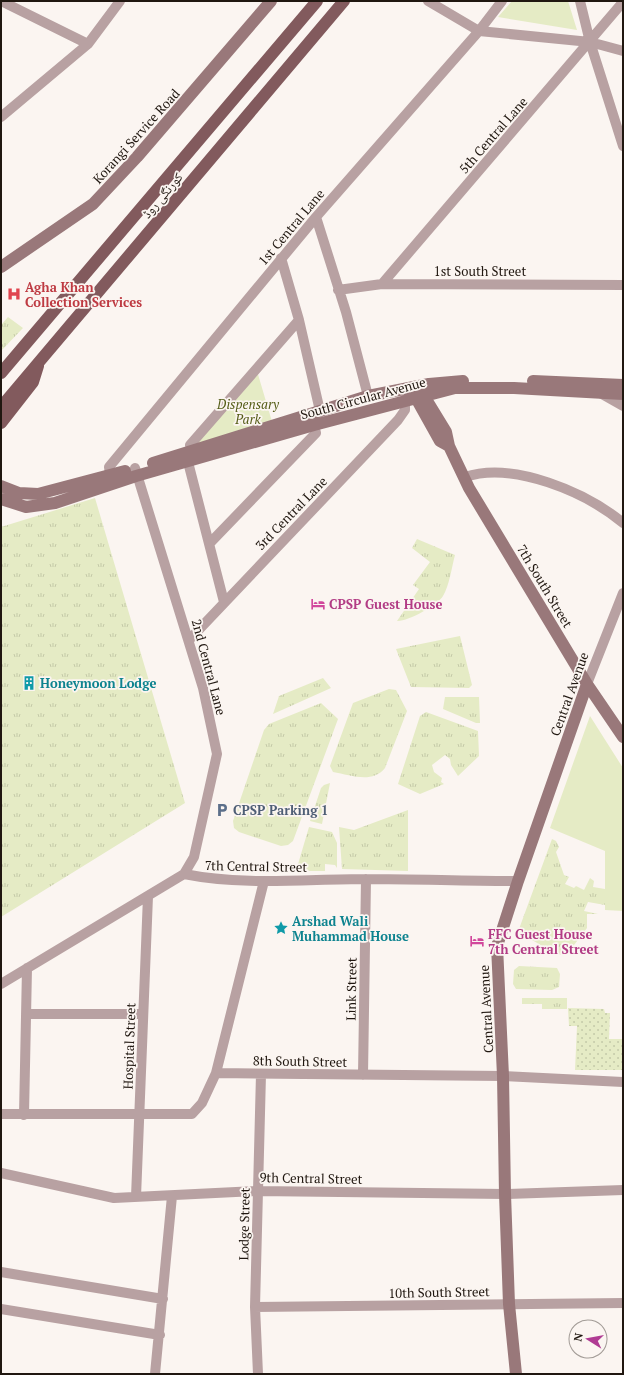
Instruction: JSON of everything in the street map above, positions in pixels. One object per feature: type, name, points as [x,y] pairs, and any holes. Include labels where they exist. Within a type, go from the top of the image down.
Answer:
[{"type":"main road","name":"کورنگی روڈ","points":[[1,373],[317,1]]},
{"type":"main road","name":"کورنگی روڈ","points":[[1,407],[344,1]]},
{"type":"main road","points":[[1,422],[33,382],[40,361]]},
{"type":"street","points":[[1,1],[88,44]]},
{"type":"street","points":[[1,117],[88,44],[120,1]]},
{"type":"street","name":"Korangi Service Road","points":[[1,267],[92,204],[137,157],[271,1]]},
{"type":"street","points":[[428,1],[479,31],[590,42],[623,51]]},
{"type":"street","name":"1st Central Lane","points":[[110,476],[109,467],[281,258],[479,31],[502,1]]},
{"type":"street","points":[[580,1],[590,42],[623,146]]},
{"type":"street","name":"5th Central Lane","points":[[382,284],[623,2]]},
{"type":"street","points":[[316,217],[346,312],[368,396]]},
{"type":"street","points":[[281,258],[299,320],[320,412]]},
{"type":"street","name":"1st South Street","points":[[338,290],[382,284],[623,285]]},
{"type":"street","points":[[224,602],[209,544],[190,457],[190,445],[299,320]]},
{"type":"street","name":"South Circular Avenue","points":[[190,457],[368,396],[446,382],[513,380],[623,385]]},
{"type":"street","name":"South Circular Avenue","points":[[1,499],[26,506],[54,503],[135,472],[455,388],[514,388],[623,394]]},
{"type":"street","points":[[600,393],[623,406]]},
{"type":"street","name":"7th South Street","points":[[415,398],[446,432],[449,446],[469,488],[587,684],[623,737]]},
{"type":"street","name":"3rd Central Lane","points":[[189,640],[398,420],[415,398]]},
{"type":"street","points":[[209,544],[316,433],[314,424]]},
{"type":"street","name":"South Circular Avenue","points":[[1,486],[19,493],[38,494],[110,476],[135,472]]},
{"type":"street","name":"2nd Central Lane","points":[[135,472],[203,688],[217,754],[194,857],[184,874]]},
{"type":"street","points":[[465,477],[479,472],[527,476],[568,489],[606,509],[623,524]]},
{"type":"street","name":"Central Avenue","points":[[516,1374],[510,1304],[505,1194],[503,1076],[497,946],[587,684],[623,593]]},
{"type":"street","points":[[1,984],[184,874]]},
{"type":"street","name":"7th Central Street","points":[[184,874],[207,879],[264,881],[366,879],[518,882]]},
{"type":"street","name":"Link Street","points":[[362,1075],[366,879]]},
{"type":"street","points":[[1,1114],[192,1114],[202,1103],[216,1073],[264,881]]},
{"type":"street","name":"Hospital Street","points":[[136,1197],[148,896]]},
{"type":"street","points":[[24,1115],[26,968]]},
{"type":"street","points":[[26,1014],[143,1014]]},
{"type":"street","name":"8th South Street","points":[[216,1073],[503,1076],[623,1082]]},
{"type":"street","name":"Lodge Street","points":[[258,1374],[256,1307],[257,1190],[261,1074]]},
{"type":"street","name":"9th Central Street","points":[[1,1174],[114,1198],[172,1196],[257,1190],[505,1194],[623,1190]]},
{"type":"street","points":[[155,1374],[160,1335],[172,1196]]},
{"type":"street","points":[[1,1272],[163,1299]]},
{"type":"street","name":"10th South Street","points":[[256,1307],[623,1303]]},
{"type":"street","points":[[1,1309],[160,1335]]},
{"type":"green space","points":[[512,1],[568,1],[577,30],[498,17]]},
{"type":"green space","points":[[8,317],[23,328],[1,351],[1,325]]},
{"type":"green space","name":"Dispensary Park","points":[[257,371],[273,425],[192,450]]},
{"type":"green space","name":"Honeymoon Lodge","points":[[95,498],[185,803],[1,917],[1,527]]},
{"type":"green space","points":[[417,539],[455,555],[450,576],[447,587],[440,600],[415,616],[402,621],[397,621],[419,589],[413,585],[430,562],[412,548]]},
{"type":"green space","points":[[460,636],[472,685],[469,688],[411,687],[396,649]]},
{"type":"green space","points":[[323,678],[331,688],[273,714],[279,696]]},
{"type":"green space","points":[[389,689],[396,690],[407,711],[385,768],[380,773],[368,777],[333,772],[330,766],[353,703]]},
{"type":"green space","points":[[445,697],[479,697],[480,723],[476,723],[443,709]]},
{"type":"green space","points":[[321,703],[338,719],[293,841],[288,845],[281,846],[239,832],[234,828],[233,821],[264,730],[269,724]]},
{"type":"green space","points":[[426,712],[478,731],[479,756],[458,776],[451,765],[450,759],[445,755],[432,765],[434,772],[442,778],[441,782],[444,784],[420,794],[398,784],[420,716]]},
{"type":"green space","points":[[590,716],[623,768],[623,911],[605,910],[605,851],[550,828]]},
{"type":"green space","points":[[330,783],[322,824],[310,821],[321,788]]},
{"type":"green space","points":[[408,810],[408,871],[342,869],[339,827],[354,830]]},
{"type":"green space","points":[[309,827],[332,832],[337,843],[337,868],[335,865],[325,864],[325,871],[296,871]]},
{"type":"green space","points":[[552,839],[556,841],[559,847],[556,852],[564,875],[569,877],[565,884],[574,888],[576,886],[584,890],[590,878],[594,881],[593,887],[605,889],[605,905],[588,902],[584,911],[598,914],[587,914],[587,928],[571,949],[564,955],[556,954],[520,933],[519,929]]},
{"type":"green space","points":[[519,966],[557,968],[560,974],[559,987],[552,990],[516,989],[513,984],[514,970]]},
{"type":"green space","points":[[522,998],[567,998],[567,1009],[542,1009],[542,1004],[522,1004]]},
{"type":"green space","points":[[568,1008],[604,1009],[605,1013],[610,1013],[609,1039],[623,1039],[623,1070],[575,1070],[577,1026],[569,1026]]},
{"type":"place","name":"Agha Khan Collection Services","points":[[14,294]]},
{"type":"place","name":"CPSP Guest House","points":[[318,604]]},
{"type":"place","name":"Honeymoon Lodge","points":[[29,683]]},
{"type":"place","name":"CPSP Parking 1","points":[[222,810]]},
{"type":"place","name":"Arshad Wali Muhammad House","points":[[281,928]]},
{"type":"place","name":"FFC Guest House 7th Central Street","points":[[477,941]]}]
